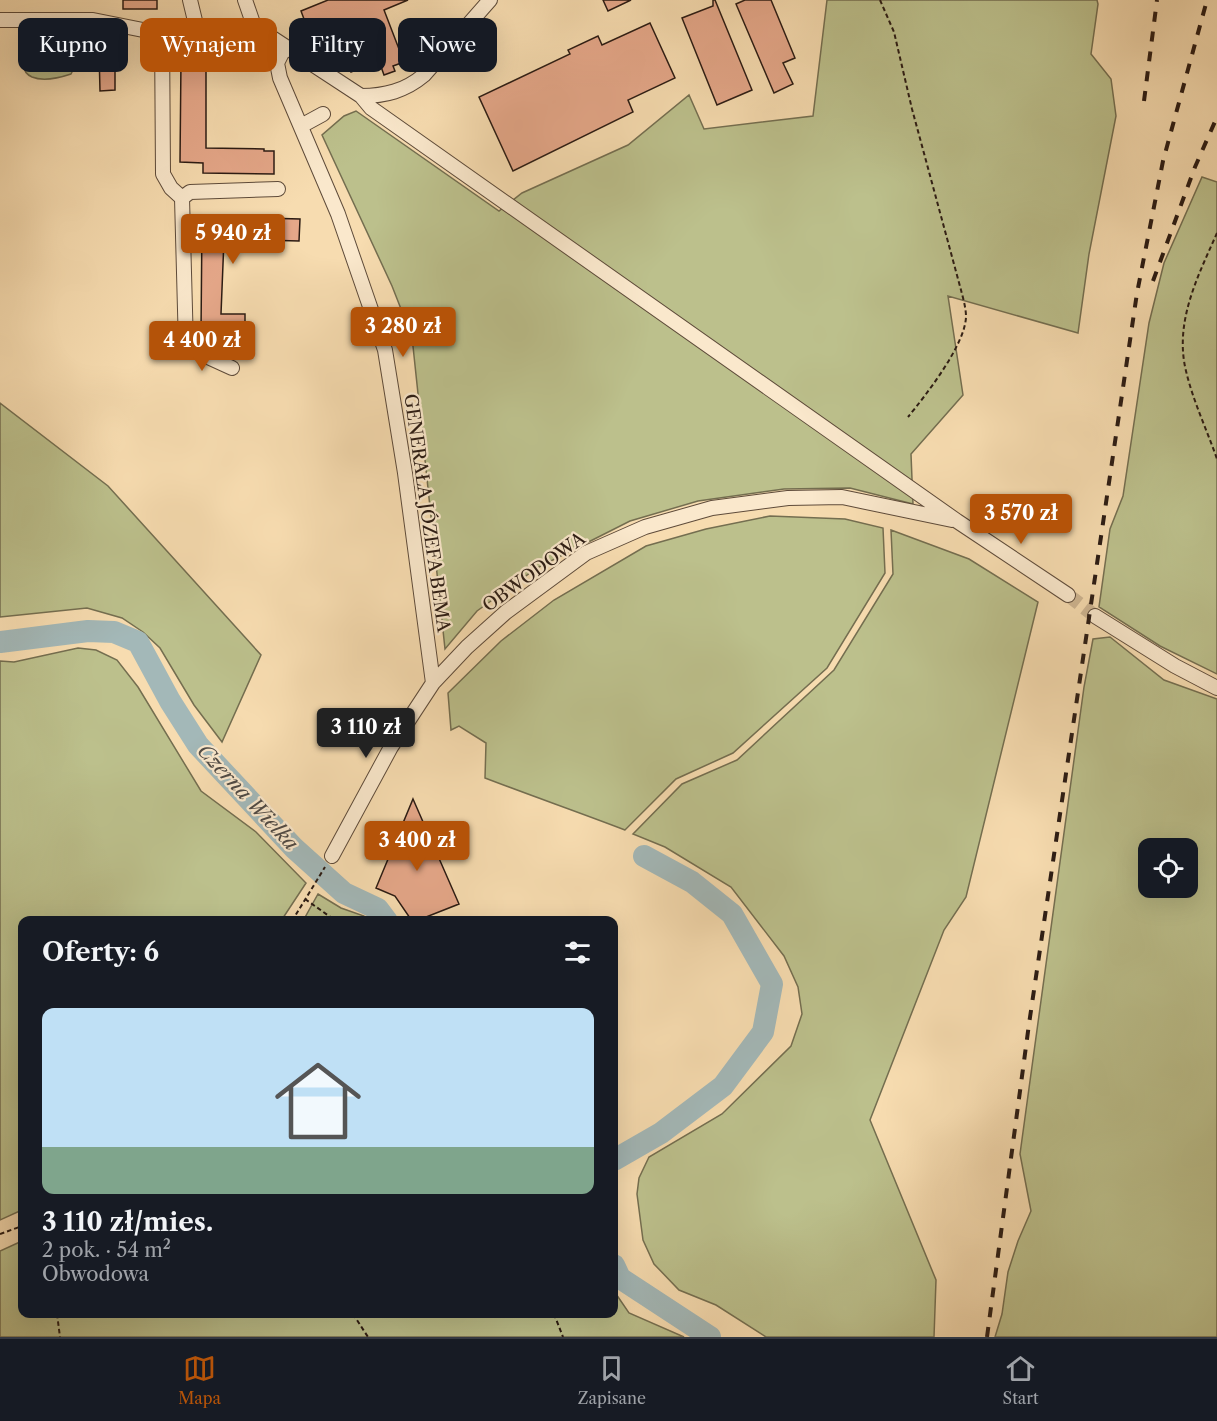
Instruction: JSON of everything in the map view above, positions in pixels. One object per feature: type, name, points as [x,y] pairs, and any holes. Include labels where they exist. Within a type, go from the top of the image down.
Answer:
[{"type":"street","points":[[190,0],[194,18]]},
{"type":"street","points":[[245,0],[251,18]]},
{"type":"street","points":[[360,96],[395,92],[413,84],[424,75],[490,0]]},
{"type":"street","points":[[0,20],[93,20],[140,29]]},
{"type":"street","points":[[277,42],[360,96],[371,108],[957,521]]},
{"type":"street","name":"GENERAŁA JÓZEFA BEMA","points":[[285,47],[277,63],[280,78],[338,214],[386,350],[405,473],[432,683]]},
{"type":"street","points":[[162,72],[163,174],[171,188],[182,198],[186,347],[232,369]]},
{"type":"street","points":[[300,126],[323,114]]},
{"type":"street","points":[[182,198],[190,192],[278,189]]},
{"type":"street","name":"OBWODOWA","points":[[332,855],[391,747],[432,683],[506,612],[586,553],[645,527],[712,508],[788,498],[842,497],[957,521],[1068,595]]},
{"type":"street","points":[[1095,616],[1175,666],[1217,688]]},
{"type":"path","points":[[880,0],[894,32],[966,316],[962,333],[928,394],[908,417]]},
{"type":"path","points":[[1217,233],[1191,294],[1185,319],[1184,345],[1185,370],[1217,459]]},
{"type":"path","points":[[295,916],[332,855]]},
{"type":"path","points":[[305,899],[329,916]]},
{"type":"path","points":[[0,1234],[18,1227]]},
{"type":"path","points":[[58,1318],[60,1337]]},
{"type":"path","points":[[356,1318],[368,1337]]},
{"type":"path","points":[[556,1318],[563,1337]]},
{"type":"green space","points":[[827,0],[1097,0],[1091,54],[1111,79],[1116,116],[1089,254],[1078,333],[948,296],[963,395],[911,454],[913,504],[850,488],[784,489],[698,501],[630,521],[537,568],[477,611],[445,649],[412,337],[392,286],[322,135],[344,116],[356,111],[499,211],[522,193],[628,145],[689,95],[704,129],[813,116]]},
{"type":"green space","points":[[26,72],[72,72],[57,78],[46,79],[28,75]]},
{"type":"green space","points":[[1202,177],[1217,182],[1217,674],[1160,646],[1099,607],[1110,529],[1123,496],[1149,323],[1164,263]]},
{"type":"green space","points":[[0,403],[108,486],[261,655],[222,742],[194,705],[160,648],[143,632],[122,618],[87,608],[0,617]]},
{"type":"green space","points":[[770,516],[845,519],[883,528],[885,573],[827,668],[733,753],[676,779],[625,830],[485,778],[486,743],[459,726],[451,730],[448,693],[501,641],[554,600],[646,546],[706,529]]},
{"type":"green space","points":[[891,530],[969,559],[1038,602],[966,897],[944,930],[870,1120],[936,1280],[934,1337],[766,1337],[716,1305],[679,1290],[654,1264],[643,1240],[637,1194],[639,1178],[649,1157],[722,1114],[791,1046],[802,1014],[798,987],[784,956],[731,887],[665,847],[633,834],[682,784],[737,760],[834,670],[893,574]]},
{"type":"green space","points":[[1110,637],[1164,680],[1217,699],[1217,1337],[995,1337],[1002,1314],[1008,1272],[1031,1211],[1020,1154],[1084,687],[1093,639]]},
{"type":"green space","points":[[78,648],[96,650],[117,660],[138,687],[201,791],[256,832],[306,883],[284,916],[18,916],[18,1212],[0,1220],[0,661],[14,662]]},
{"type":"green space","points":[[318,894],[341,908],[364,916],[306,916]]},
{"type":"green space","points":[[18,1243],[18,1318],[618,1318],[618,1297],[629,1313],[684,1337],[0,1337],[0,1251]]},
{"type":"building","points":[[123,0],[157,0],[157,9],[123,9]]},
{"type":"building","points":[[328,0],[408,0],[384,10],[398,46],[398,64],[393,66],[395,71],[384,75],[383,72],[386,72],[386,18],[304,18],[301,11]]},
{"type":"building","points":[[603,0],[631,0],[608,11]]},
{"type":"building","points":[[713,0],[715,0],[752,90],[717,105],[682,18],[713,6]]},
{"type":"building","points":[[745,0],[771,0],[795,58],[783,63],[793,84],[774,93],[736,4]]},
{"type":"building","points":[[650,23],[675,78],[628,100],[633,112],[513,171],[479,97],[570,54],[568,50],[598,36],[602,45]]},
{"type":"building","points":[[100,72],[115,72],[115,90],[100,91]]},
{"type":"building","points":[[181,72],[206,72],[206,148],[274,151],[274,174],[203,173],[203,163],[180,162]]},
{"type":"building","points":[[224,217],[300,219],[299,241],[224,239],[221,314],[245,314],[245,337],[224,337],[224,333],[201,333],[202,221],[224,222]]},
{"type":"building","points":[[413,799],[459,904],[429,916],[409,916],[395,896],[376,888]]},
{"type":"waterway","name":"Czerna Wielka","points":[[0,642],[88,631],[114,632],[138,642],[170,701],[198,745],[294,848],[344,893],[378,909],[383,916]]},
{"type":"waterway","name":"Czerna Wielka","points":[[618,1158],[661,1133],[723,1086],[763,1032],[772,984],[732,914],[692,882],[644,856]]},
{"type":"waterway","name":"Czerna Wielka","points":[[618,1274],[620,1278],[710,1337]]},
{"type":"tunnel","points":[[1068,595],[1095,616]]},
{"type":"railway","points":[[1144,101],[1157,0]]},
{"type":"railway","points":[[987,1337],[1029,1024],[1137,293],[1163,161],[1207,0]]},
{"type":"railway","points":[[1153,281],[1195,167],[1217,117]]}]
